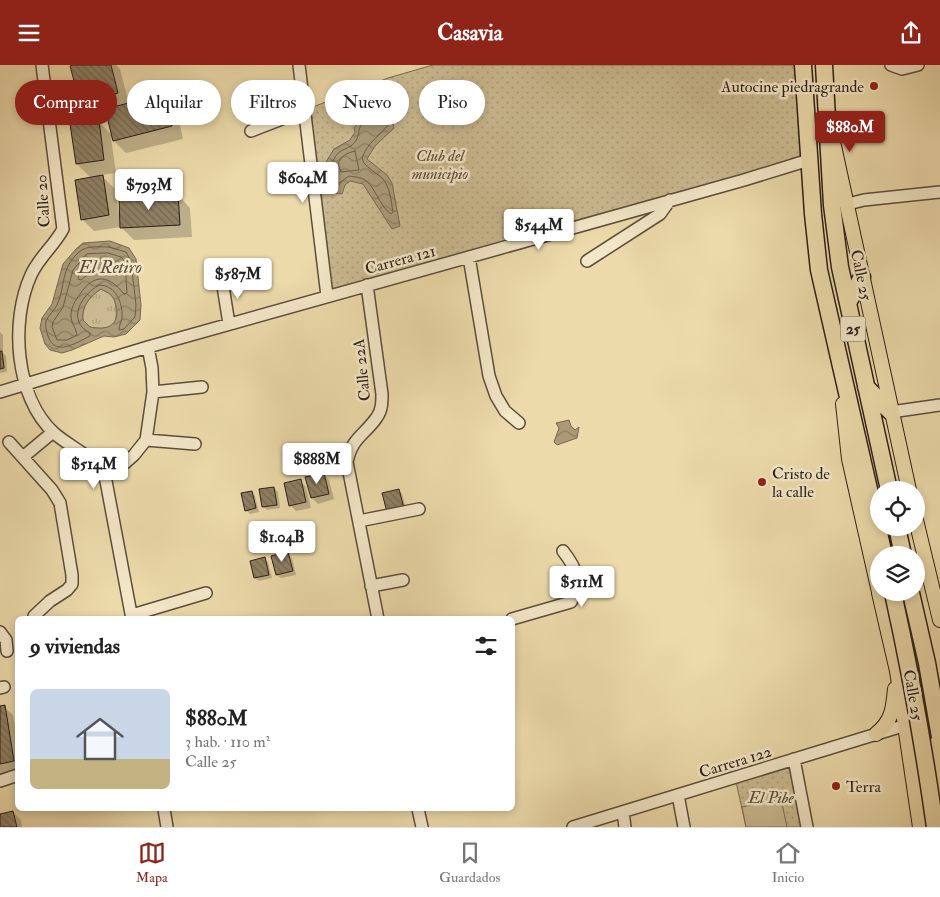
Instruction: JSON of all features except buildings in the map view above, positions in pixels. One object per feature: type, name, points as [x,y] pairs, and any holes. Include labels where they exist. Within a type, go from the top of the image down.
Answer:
[{"type":"highway","name":"Calle 25","points":[[803,65],[819,270],[882,546]]},
{"type":"highway","name":"Calle 25","points":[[824,65],[832,205],[840,267],[887,481]]},
{"type":"highway","points":[[848,303],[862,277]]},
{"type":"highway","points":[[866,387],[891,412]]},
{"type":"highway","name":"Calle 25","points":[[895,601],[927,764],[935,827]]},
{"type":"highway","name":"Calle 25","points":[[914,601],[940,737]]},
{"type":"main road","name":"Calle 25","points":[[827,119],[848,204],[907,481]]},
{"type":"main road","name":"Calle 25","points":[[839,363],[849,459],[870,552]]},
{"type":"main road","points":[[920,536],[940,620]]},
{"type":"main road","name":"Calle 25","points":[[881,601],[906,725],[920,827]]},
{"type":"main road","points":[[896,671],[908,687],[917,690],[936,687],[940,683]]},
{"type":"main road","points":[[876,734],[884,727],[891,716],[896,671]]},
{"type":"main road","points":[[906,725],[940,719]]},
{"type":"main road","points":[[912,765],[918,749],[934,741],[940,742]]},
{"type":"street","name":"Calle 20","points":[[42,65],[63,229],[56,243],[41,257],[24,292],[18,319],[20,355],[25,385],[37,411],[53,432],[93,461],[102,471]]},
{"type":"street","points":[[298,65],[300,80]]},
{"type":"street","points":[[890,65],[902,69],[918,65]]},
{"type":"street","points":[[251,131],[266,125]]},
{"type":"street","points":[[307,125],[327,296]]},
{"type":"street","name":"Carrera 121","points":[[0,392],[148,347],[809,160]]},
{"type":"street","points":[[848,204],[864,200],[940,192]]},
{"type":"street","points":[[587,261],[660,214],[670,200]]},
{"type":"street","points":[[468,257],[490,376],[496,396],[505,411],[519,423]]},
{"type":"street","points":[[222,280],[229,324]]},
{"type":"street","name":"Calle 22A","points":[[367,285],[382,394],[382,407],[377,417],[357,438],[350,449],[347,462],[377,616]]},
{"type":"street","points":[[132,616],[106,481],[102,471],[125,463],[146,440],[153,392],[152,368],[148,347]]},
{"type":"street","points":[[153,392],[202,387]]},
{"type":"street","points":[[891,412],[940,405]]},
{"type":"street","points":[[23,457],[53,432]]},
{"type":"street","points":[[146,440],[195,444]]},
{"type":"street","points":[[9,442],[52,490],[60,503],[72,575],[72,584],[67,590],[50,601],[34,616]]},
{"type":"street","points":[[358,521],[419,509]]},
{"type":"street","points":[[515,618],[571,602],[577,591],[577,578],[573,563],[563,551]]},
{"type":"street","points":[[371,586],[403,579]]},
{"type":"street","points":[[135,616],[206,593]]},
{"type":"street","points":[[0,632],[6,640],[7,651]]},
{"type":"street","name":"Carrera 122","points":[[574,827],[906,725]]},
{"type":"street","points":[[794,759],[807,827]]},
{"type":"street","points":[[0,781],[15,776]]},
{"type":"street","points":[[678,795],[684,827]]},
{"type":"street","points":[[164,811],[167,827]]},
{"type":"street","points":[[418,811],[422,827]]},
{"type":"street","points":[[623,812],[625,827]]},
{"type":"green space","name":"Club del municipio","points":[[433,65],[803,65],[809,160],[327,296],[307,125],[315,125],[315,106],[325,102],[325,125],[409,125],[409,80],[383,80]]},
{"type":"green space","points":[[101,289],[110,294],[114,300],[116,310],[115,321],[113,325],[105,328],[89,327],[83,320],[83,311],[90,298]]},
{"type":"green space","name":"El Pibe","points":[[794,759],[807,827],[746,827],[735,777]]},
{"type":"green space","points":[[781,799],[787,827],[746,827],[742,807]]},
{"type":"water","points":[[357,125],[393,125],[394,128],[375,146],[367,159],[387,175],[392,183],[400,226],[392,229],[363,184],[350,181],[345,185],[342,194],[334,191],[326,162],[334,149],[350,140],[355,132],[354,128]]},
{"type":"water","name":"El Retiro","points":[[110,241],[129,248],[136,259],[141,305],[140,320],[126,334],[114,337],[104,336],[62,353],[50,350],[45,344],[40,328],[42,318],[52,304],[63,264],[83,243]],"holes":[[[101,289],[113,298],[117,316],[113,324],[105,328],[90,327],[83,320],[83,311],[90,298]]]},
{"type":"water","points":[[569,420],[575,430],[579,427],[577,438],[557,445],[554,442],[559,428],[556,423]]},
{"type":"place","name":"Autocine piedragrande","points":[[874,86]]},
{"type":"place","name":"Cristo de la calle","points":[[762,482]]},
{"type":"place","name":"Terra","points":[[836,786]]}]
